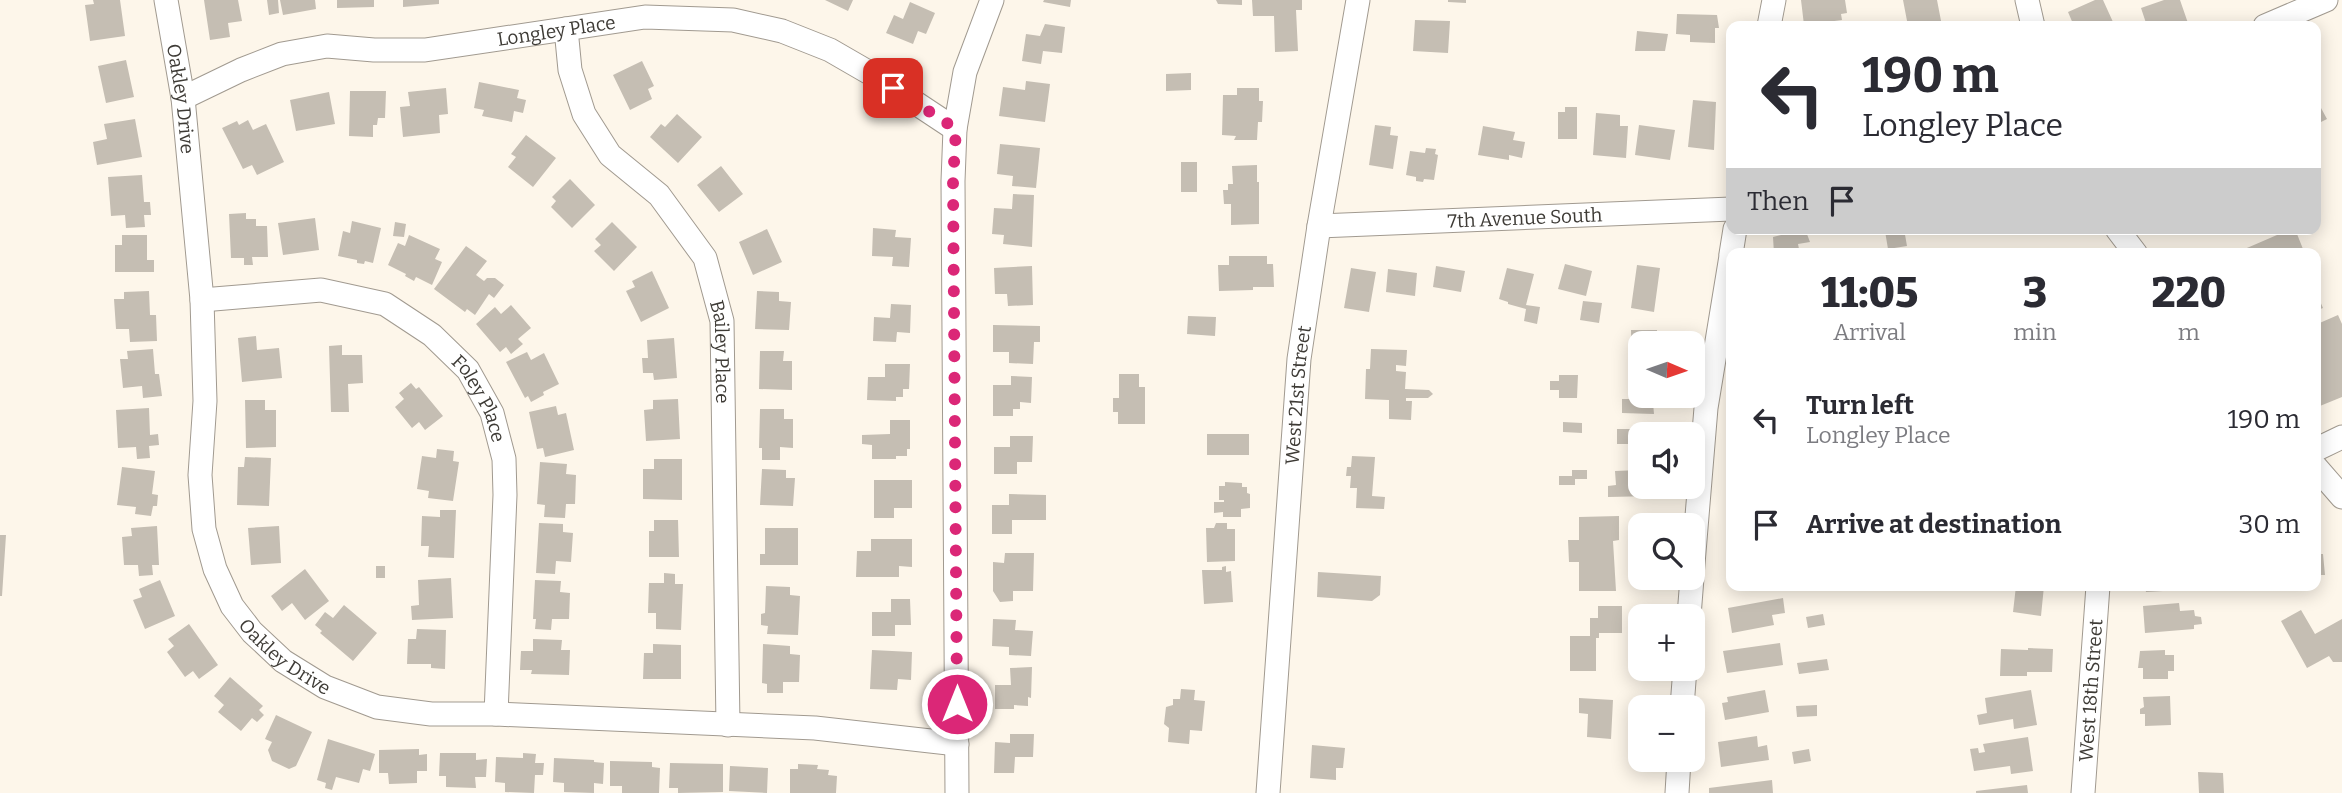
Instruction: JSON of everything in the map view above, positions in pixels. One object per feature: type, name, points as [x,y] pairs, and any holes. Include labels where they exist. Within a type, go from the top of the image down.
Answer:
[{"type":"street","name":"Oakley Drive","points":[[166,0],[183,98],[202,300],[205,401],[200,475],[204,529],[215,569],[232,606],[252,632],[283,661],[325,687],[377,707],[431,714],[496,714],[815,728],[957,744]]},
{"type":"street","points":[[957,793],[953,181],[956,129],[965,72],[992,0]]},
{"type":"street","name":"West 21st Street","points":[[1268,793],[1299,359],[1358,0]]},
{"type":"street","points":[[1770,21],[1774,0]]},
{"type":"street","points":[[2027,0],[2032,21]]},
{"type":"street","points":[[2277,21],[2326,0]]},
{"type":"street","name":"Longley Place","points":[[183,98],[282,54],[327,46],[425,50],[645,17],[733,20],[782,32],[830,50],[956,129]]},
{"type":"street","name":"Bailey Place","points":[[566,29],[570,70],[584,114],[610,155],[659,195],[705,258],[722,321],[728,724]]},
{"type":"street","name":"7th Avenue South","points":[[1319,226],[1726,209]]},
{"type":"street","points":[[1697,513],[1706,408],[1726,286]]},
{"type":"street","name":"Foley Place","points":[[202,300],[321,290],[385,304],[432,335],[468,370],[492,413],[504,459],[505,495],[496,714]]},
{"type":"street","points":[[2321,447],[2342,437]]},
{"type":"street","points":[[2321,473],[2342,497]]},
{"type":"street","name":"West 18th Street","points":[[2083,793],[2098,591]]},
{"type":"street","points":[[1676,793],[1678,772]]},
{"type":"building","points":[[93,0],[120,0],[125,36],[90,41],[85,5],[94,4]]},
{"type":"building","points":[[204,0],[238,0],[242,21],[228,23],[230,37],[210,40]]},
{"type":"building","points":[[267,0],[278,0],[279,13],[269,15]]},
{"type":"building","points":[[280,0],[315,0],[316,9],[283,15]]},
{"type":"building","points":[[337,0],[374,0],[374,7],[337,8]]},
{"type":"building","points":[[403,0],[439,0],[439,4],[403,7]]},
{"type":"building","points":[[825,0],[853,0],[848,11]]},
{"type":"building","points":[[1071,0],[1070,7],[1043,2]]},
{"type":"building","points":[[1216,0],[1242,0],[1242,5],[1218,4]]},
{"type":"building","points":[[1252,0],[1302,0],[1302,10],[1296,10],[1298,51],[1275,52],[1274,16],[1253,16]]},
{"type":"building","points":[[1466,0],[1466,3],[1448,2]]},
{"type":"building","points":[[1801,0],[1845,0],[1847,13],[1841,14],[1842,20],[1804,21]]},
{"type":"building","points":[[1903,0],[1937,0],[1941,21],[1907,21]]},
{"type":"building","points":[[2095,0],[2103,0],[2113,21],[2072,21],[2068,12]]},
{"type":"building","points":[[2164,0],[2180,0],[2187,21],[2145,21],[2141,8]]},
{"type":"building","points":[[910,2],[935,13],[926,34],[918,31],[913,44],[886,33],[894,15],[903,19]]},
{"type":"building","points":[[1677,14],[1717,15],[1719,28],[1715,28],[1715,43],[1690,42],[1690,35],[1676,34]]},
{"type":"building","points":[[1415,20],[1450,21],[1448,53],[1413,51]]},
{"type":"building","points":[[1045,24],[1065,27],[1062,53],[1043,51],[1041,64],[1022,61],[1026,34],[1040,36]]},
{"type":"building","points":[[1637,31],[1668,34],[1665,51],[1635,51]]},
{"type":"building","points":[[126,60],[134,97],[106,103],[98,66]]},
{"type":"building","points":[[642,61],[654,86],[648,89],[652,99],[630,110],[613,75]]},
{"type":"building","points":[[1191,73],[1191,90],[1166,91],[1166,74]]},
{"type":"building","points":[[1026,81],[1050,84],[1045,122],[999,116],[1003,87],[1025,90]]},
{"type":"building","points":[[479,82],[519,90],[517,98],[526,100],[523,113],[514,111],[512,122],[482,116],[484,110],[474,108]]},
{"type":"building","points":[[446,88],[448,114],[439,115],[440,133],[403,137],[400,107],[410,106],[408,92]]},
{"type":"building","points":[[1237,88],[1259,88],[1259,101],[1263,101],[1262,122],[1258,122],[1257,140],[1234,140],[1236,136],[1222,135],[1223,95],[1237,95]]},
{"type":"building","points":[[350,91],[386,91],[385,118],[378,118],[377,125],[373,125],[373,137],[349,136]]},
{"type":"building","points":[[329,92],[335,124],[296,131],[290,100]]},
{"type":"building","points":[[1693,100],[1716,102],[1714,150],[1688,147]]},
{"type":"building","points":[[1565,107],[1577,107],[1577,139],[1558,139],[1558,112],[1565,112]]},
{"type":"building","points":[[2321,108],[2327,119],[2321,122]]},
{"type":"building","points":[[1596,113],[1620,115],[1620,126],[1628,126],[1626,158],[1593,155]]},
{"type":"building","points":[[677,114],[702,137],[678,163],[650,137],[661,124],[665,127]]},
{"type":"building","points":[[135,119],[142,157],[97,165],[93,142],[107,139],[104,124]]},
{"type":"building","points":[[248,120],[253,130],[266,124],[284,162],[257,175],[252,165],[243,169],[222,128],[237,121],[239,125]]},
{"type":"building","points":[[1375,125],[1391,127],[1390,135],[1398,136],[1393,169],[1369,165]]},
{"type":"building","points":[[1639,125],[1675,130],[1670,160],[1635,155]]},
{"type":"building","points":[[1483,126],[1515,132],[1513,140],[1525,142],[1522,158],[1509,155],[1509,160],[1478,155]]},
{"type":"building","points":[[526,135],[556,158],[533,187],[508,167],[516,157],[511,154]]},
{"type":"building","points":[[1000,144],[1040,148],[1036,188],[1012,186],[1013,176],[997,174]]},
{"type":"building","points":[[1426,148],[1436,149],[1435,154],[1438,155],[1434,180],[1416,181],[1416,177],[1406,175],[1410,151],[1425,153]]},
{"type":"building","points":[[1181,162],[1197,162],[1197,192],[1181,192]]},
{"type":"building","points":[[1257,165],[1259,224],[1231,225],[1231,204],[1224,204],[1223,190],[1228,190],[1228,184],[1233,184],[1232,166]]},
{"type":"building","points":[[721,166],[743,194],[719,212],[697,185]]},
{"type":"building","points":[[142,175],[144,202],[150,202],[151,215],[144,215],[145,227],[126,228],[125,215],[111,216],[108,177]]},
{"type":"building","points":[[570,179],[595,205],[572,228],[551,207],[556,201],[552,197]]},
{"type":"building","points":[[1013,194],[1034,195],[1032,247],[1003,244],[1004,235],[992,234],[994,208],[1012,209]]},
{"type":"building","points":[[246,213],[246,219],[256,219],[256,226],[267,226],[268,257],[252,257],[253,265],[244,265],[244,258],[231,258],[229,214]]},
{"type":"building","points":[[315,218],[319,250],[283,255],[278,223]]},
{"type":"building","points":[[352,221],[381,228],[373,263],[357,263],[357,260],[338,256],[343,231],[350,233]]},
{"type":"building","points":[[395,222],[406,224],[404,237],[393,236]]},
{"type":"building","points":[[612,222],[637,247],[614,271],[594,251],[601,245],[595,239]]},
{"type":"building","points":[[873,228],[896,230],[895,237],[911,238],[909,267],[892,266],[893,257],[872,256]]},
{"type":"building","points":[[767,229],[782,262],[753,275],[739,242]]},
{"type":"building","points":[[122,235],[147,235],[147,260],[154,260],[154,272],[115,272],[115,245],[122,245]]},
{"type":"building","points":[[409,235],[440,249],[435,259],[442,262],[432,285],[416,277],[414,281],[388,265],[398,243],[405,246]]},
{"type":"building","points":[[1807,235],[1810,242],[1798,244],[1799,248],[1774,248],[1773,237]]},
{"type":"building","points":[[1886,235],[1905,235],[1907,246],[1888,248]]},
{"type":"building","points":[[2277,235],[2297,235],[2303,248],[2247,248]]},
{"type":"building","points":[[466,246],[487,261],[476,275],[484,281],[487,278],[495,278],[504,285],[494,298],[489,294],[475,315],[467,309],[465,312],[434,289]]},
{"type":"building","points":[[1229,256],[1267,256],[1267,264],[1273,264],[1274,287],[1219,291],[1218,265],[1229,265]]},
{"type":"building","points":[[1565,264],[1592,271],[1586,296],[1558,289]]},
{"type":"building","points":[[1637,265],[1660,268],[1654,312],[1631,308]]},
{"type":"building","points":[[1032,266],[1033,305],[1008,306],[1007,294],[995,294],[994,268]]},
{"type":"building","points":[[1436,266],[1465,271],[1461,292],[1433,287]]},
{"type":"building","points":[[1351,268],[1376,272],[1369,312],[1344,308]]},
{"type":"building","points":[[1507,268],[1534,274],[1526,305],[1540,307],[1537,324],[1524,321],[1526,309],[1499,299]]},
{"type":"building","points":[[1388,269],[1417,273],[1415,296],[1386,292]]},
{"type":"building","points":[[652,271],[669,308],[641,322],[626,291],[635,287],[632,281]]},
{"type":"building","points":[[149,291],[150,315],[156,315],[157,341],[130,342],[129,329],[116,329],[114,299],[124,299],[124,292]]},
{"type":"building","points":[[757,291],[779,292],[779,301],[791,302],[789,330],[755,329]]},
{"type":"building","points":[[1583,301],[1602,303],[1599,323],[1580,320]]},
{"type":"building","points":[[891,304],[911,305],[910,333],[897,332],[896,342],[873,341],[874,317],[890,318]]},
{"type":"building","points":[[511,305],[531,328],[518,339],[523,344],[511,354],[506,347],[500,352],[476,324],[495,307],[501,314]]},
{"type":"building","points":[[2338,315],[2342,324],[2342,397],[2321,406],[2321,322]]},
{"type":"building","points":[[1188,316],[1216,317],[1215,336],[1187,334]]},
{"type":"building","points":[[993,325],[1040,326],[1040,342],[1034,342],[1033,364],[1009,363],[1009,352],[993,352]]},
{"type":"building","points":[[256,336],[257,350],[279,348],[282,378],[242,382],[238,338]]},
{"type":"building","points":[[674,338],[677,378],[654,380],[653,373],[643,373],[642,358],[648,358],[647,340]]},
{"type":"building","points":[[342,345],[342,355],[362,355],[363,383],[348,384],[349,412],[331,412],[329,346]]},
{"type":"building","points":[[153,349],[155,374],[159,374],[162,396],[143,398],[142,386],[123,388],[120,359],[128,359],[127,351]]},
{"type":"building","points":[[1371,349],[1407,350],[1406,366],[1396,365],[1396,371],[1406,372],[1405,389],[1429,390],[1433,394],[1428,398],[1406,398],[1406,401],[1412,401],[1411,420],[1389,419],[1389,400],[1365,399],[1366,369],[1370,369]]},
{"type":"building","points":[[760,351],[784,351],[783,361],[792,361],[792,390],[759,389]]},
{"type":"building","points":[[527,352],[531,360],[544,353],[559,384],[531,402],[528,396],[525,398],[506,362]]},
{"type":"building","points":[[885,364],[910,364],[909,389],[903,389],[903,397],[896,397],[896,401],[867,400],[868,377],[885,377]]},
{"type":"building","points":[[1119,374],[1139,374],[1139,387],[1145,387],[1145,424],[1118,424],[1118,412],[1113,412],[1113,398],[1119,398]]},
{"type":"building","points":[[1559,375],[1578,375],[1577,398],[1559,398],[1559,390],[1550,390],[1550,381],[1559,381]]},
{"type":"building","points":[[1011,376],[1032,377],[1031,403],[1020,402],[1020,409],[1013,409],[1013,416],[993,416],[993,385],[1011,385]]},
{"type":"building","points":[[411,383],[416,389],[419,387],[443,416],[425,430],[419,422],[412,428],[395,407],[404,399],[399,393]]},
{"type":"building","points":[[678,399],[680,439],[646,441],[644,410],[653,409],[653,400]]},
{"type":"building","points":[[1622,399],[1628,399],[1628,408],[1653,408],[1654,414],[1622,413]]},
{"type":"building","points":[[245,400],[265,400],[265,410],[276,410],[276,447],[246,448]]},
{"type":"building","points":[[556,406],[558,415],[566,413],[574,450],[545,457],[543,448],[537,449],[529,412]]},
{"type":"building","points":[[149,408],[150,435],[158,434],[159,445],[149,446],[150,458],[137,459],[136,447],[118,448],[116,410]]},
{"type":"building","points":[[760,409],[784,409],[784,419],[793,419],[793,448],[780,447],[780,460],[762,460],[762,448],[759,448]]},
{"type":"building","points":[[890,420],[910,420],[910,449],[907,449],[907,456],[872,459],[872,445],[862,444],[862,435],[890,434]]},
{"type":"building","points":[[1563,422],[1582,423],[1582,433],[1563,432]]},
{"type":"building","points":[[1617,429],[1628,429],[1628,444],[1617,444]]},
{"type":"building","points":[[1207,434],[1249,434],[1249,455],[1207,455]]},
{"type":"building","points":[[1010,436],[1033,436],[1032,462],[1017,462],[1017,474],[994,474],[994,447],[1010,447]]},
{"type":"building","points":[[437,449],[454,451],[453,461],[459,462],[453,501],[428,498],[429,491],[417,489],[422,456],[436,458]]},
{"type":"building","points":[[1352,456],[1375,457],[1372,496],[1385,497],[1384,509],[1356,508],[1357,488],[1350,488],[1351,476],[1346,476],[1347,467],[1351,467]]},
{"type":"building","points":[[245,457],[271,458],[269,506],[237,505],[238,467],[244,467]]},
{"type":"building","points":[[654,459],[682,459],[682,500],[643,499],[643,469],[654,469]]},
{"type":"building","points":[[540,462],[567,464],[566,474],[576,475],[575,504],[566,504],[565,518],[544,517],[545,505],[537,504]]},
{"type":"building","points":[[122,467],[155,471],[152,494],[158,495],[157,506],[153,506],[151,516],[135,514],[136,507],[117,505]]},
{"type":"building","points":[[762,469],[786,470],[786,478],[795,478],[793,506],[760,505]]},
{"type":"building","points":[[1572,470],[1587,470],[1587,479],[1575,479],[1575,485],[1559,485],[1559,476],[1572,476]]},
{"type":"building","points":[[1628,470],[1628,497],[1608,497],[1608,486],[1616,485],[1615,471]]},
{"type":"building","points":[[874,480],[912,480],[912,508],[894,508],[894,518],[874,518]]},
{"type":"building","points":[[1225,482],[1242,483],[1242,487],[1247,487],[1250,508],[1241,509],[1241,517],[1223,517],[1223,512],[1214,513],[1214,502],[1224,502],[1219,500],[1219,486],[1225,486]]},
{"type":"building","points":[[1009,494],[1046,495],[1046,520],[1012,520],[1012,534],[992,534],[992,505],[1009,505]]},
{"type":"building","points":[[440,510],[456,510],[454,558],[428,557],[429,546],[421,546],[422,516],[440,517]]},
{"type":"building","points":[[1619,516],[1619,540],[1613,541],[1616,591],[1579,591],[1579,562],[1569,562],[1568,540],[1579,540],[1579,517]]},
{"type":"building","points":[[654,520],[678,520],[679,557],[649,557],[649,531],[654,531]]},
{"type":"building","points":[[539,523],[563,524],[563,532],[573,533],[571,562],[556,561],[555,574],[536,573]]},
{"type":"building","points":[[1216,523],[1227,523],[1227,529],[1235,529],[1235,561],[1207,562],[1206,528],[1214,528]]},
{"type":"building","points":[[157,526],[159,565],[152,565],[153,575],[139,576],[138,565],[124,565],[122,537],[132,536],[131,528]]},
{"type":"building","points":[[279,526],[281,563],[251,565],[248,528]]},
{"type":"building","points":[[765,528],[798,528],[798,565],[760,565],[760,554],[765,554]]},
{"type":"building","points":[[0,535],[6,535],[2,596],[0,596]]},
{"type":"building","points":[[871,539],[912,539],[912,567],[899,566],[899,577],[856,577],[857,551],[871,551]]},
{"type":"building","points":[[1005,553],[1034,553],[1033,591],[1013,591],[1013,601],[1000,602],[993,591],[993,562],[1004,563]]},
{"type":"building","points":[[2321,554],[2323,554],[2325,575],[2321,575]]},
{"type":"building","points":[[376,566],[385,566],[385,578],[376,578]]},
{"type":"building","points":[[1226,566],[1226,572],[1231,571],[1233,602],[1204,604],[1202,570],[1222,570],[1222,567]]},
{"type":"building","points":[[305,569],[329,601],[305,620],[292,603],[282,611],[271,596]]},
{"type":"building","points":[[1318,572],[1381,576],[1380,595],[1372,601],[1317,597]]},
{"type":"building","points":[[664,573],[675,574],[675,584],[683,584],[681,630],[656,629],[656,613],[648,613],[649,583],[664,583]]},
{"type":"building","points":[[451,578],[453,618],[412,620],[411,606],[419,605],[418,580]]},
{"type":"building","points":[[160,580],[175,616],[145,629],[133,600],[142,597],[139,589]]},
{"type":"building","points":[[535,580],[561,581],[560,592],[570,593],[569,619],[552,619],[551,630],[535,629]]},
{"type":"building","points":[[766,586],[790,587],[790,595],[800,596],[798,635],[767,634],[768,626],[761,625],[761,614],[765,613]]},
{"type":"building","points":[[2015,591],[2044,591],[2041,616],[2013,612]]},
{"type":"building","points":[[1783,598],[1785,613],[1772,615],[1774,625],[1732,633],[1728,608]]},
{"type":"building","points":[[891,599],[910,599],[911,625],[895,625],[895,636],[872,636],[872,612],[891,612]]},
{"type":"building","points":[[2179,603],[2180,611],[2194,610],[2195,616],[2201,617],[2202,624],[2194,625],[2194,629],[2145,633],[2143,606]]},
{"type":"building","points":[[344,605],[377,633],[353,661],[320,633],[322,631],[315,625],[325,612],[333,618]]},
{"type":"building","points":[[1598,606],[1622,606],[1622,633],[1599,633],[1599,638],[1596,638],[1596,671],[1570,671],[1570,636],[1590,636],[1590,618],[1598,618]]},
{"type":"building","points":[[2301,610],[2315,634],[2342,619],[2342,662],[2333,662],[2329,656],[2307,668],[2281,621]]},
{"type":"building","points":[[1823,614],[1825,625],[1808,628],[1806,617]]},
{"type":"building","points":[[993,619],[1016,620],[1015,630],[1033,631],[1031,656],[1009,655],[1009,647],[992,646]]},
{"type":"building","points":[[189,624],[218,665],[199,679],[193,671],[185,677],[167,652],[174,646],[168,639]]},
{"type":"building","points":[[417,629],[446,630],[445,669],[431,668],[431,664],[407,664],[408,639],[416,639]]},
{"type":"building","points":[[533,639],[562,640],[561,650],[570,650],[569,675],[531,674],[532,670],[520,670],[521,651],[533,651]]},
{"type":"building","points":[[1780,643],[1783,665],[1727,673],[1723,651]]},
{"type":"building","points":[[653,644],[681,645],[681,679],[643,679],[644,653],[653,653]]},
{"type":"building","points":[[763,644],[790,646],[790,654],[800,655],[799,682],[783,682],[783,693],[767,693],[767,684],[762,683]]},
{"type":"building","points":[[2001,649],[2053,649],[2052,672],[2000,676]]},
{"type":"building","points":[[872,650],[912,652],[911,680],[898,679],[897,690],[870,689]]},
{"type":"building","points":[[2165,650],[2165,655],[2174,655],[2174,671],[2168,671],[2168,679],[2143,679],[2143,668],[2138,668],[2140,651]]},
{"type":"building","points":[[1827,659],[1829,670],[1799,674],[1797,663]]},
{"type":"building","points":[[1032,667],[1031,698],[1028,697],[1028,706],[1014,705],[1014,709],[995,709],[995,685],[1011,685],[1010,668]]},
{"type":"building","points":[[230,677],[263,706],[259,710],[264,715],[257,722],[252,718],[241,731],[218,712],[224,705],[214,696]]},
{"type":"building","points":[[1181,689],[1195,690],[1194,700],[1205,701],[1202,731],[1190,730],[1189,744],[1168,742],[1169,728],[1164,724],[1166,707],[1173,705],[1173,699],[1180,699]]},
{"type":"building","points":[[1765,690],[1769,712],[1725,720],[1722,703],[1728,702],[1727,697]]},
{"type":"building","points":[[2031,690],[2037,725],[2014,729],[2013,719],[1979,725],[1977,715],[1987,713],[1985,698]]},
{"type":"building","points":[[2170,696],[2171,725],[2145,726],[2145,714],[2140,714],[2140,709],[2144,707],[2143,697]]},
{"type":"building","points":[[1579,698],[1613,700],[1611,739],[1587,737],[1588,714],[1579,713]]},
{"type":"building","points":[[1817,705],[1817,716],[1797,717],[1796,706]]},
{"type":"building","points":[[276,715],[312,732],[296,766],[289,769],[272,761],[268,750],[272,742],[265,739]]},
{"type":"building","points":[[1010,734],[1034,734],[1033,757],[1015,757],[1014,773],[994,773],[995,742],[1010,743]]},
{"type":"building","points":[[1757,736],[1758,747],[1767,745],[1769,760],[1721,767],[1718,742]]},
{"type":"building","points":[[2028,737],[2033,771],[2011,774],[2010,766],[1974,771],[1970,749],[1978,748],[1979,753],[1985,752],[1983,744]]},
{"type":"building","points":[[328,739],[375,754],[370,771],[363,769],[359,783],[336,777],[332,790],[325,788],[326,783],[317,780]]},
{"type":"building","points":[[1312,745],[1345,748],[1343,768],[1336,768],[1336,780],[1310,778]]},
{"type":"building","points":[[419,749],[419,755],[427,754],[427,771],[417,771],[417,783],[389,784],[388,773],[379,773],[379,750]]},
{"type":"building","points":[[1809,749],[1811,761],[1794,764],[1792,752]]},
{"type":"building","points":[[440,753],[476,753],[476,760],[487,759],[486,777],[475,777],[476,788],[446,787],[446,776],[439,776]]},
{"type":"building","points":[[523,753],[536,754],[535,763],[544,763],[543,775],[535,775],[534,793],[505,792],[505,783],[495,782],[496,757],[523,758]]},
{"type":"building","points":[[554,758],[604,763],[603,784],[594,783],[594,793],[564,792],[564,783],[553,782]]},
{"type":"building","points":[[610,761],[652,762],[652,767],[660,768],[659,793],[622,793],[622,786],[610,786]]},
{"type":"building","points":[[670,763],[723,764],[723,792],[678,793],[678,788],[669,788]]},
{"type":"building","points":[[798,764],[818,765],[817,769],[829,770],[828,775],[837,776],[836,793],[790,793],[790,769],[798,769]]},
{"type":"building","points":[[730,766],[768,768],[767,793],[729,791]]},
{"type":"building","points":[[2198,772],[2223,773],[2224,793],[2199,793]]},
{"type":"building","points":[[1772,780],[1773,793],[1709,793],[1709,788]]},
{"type":"building","points":[[2027,785],[2028,793],[1976,793],[1976,791]]},
{"type":"route","points":[[893,88],[956,129],[953,181],[957,704]]}]
